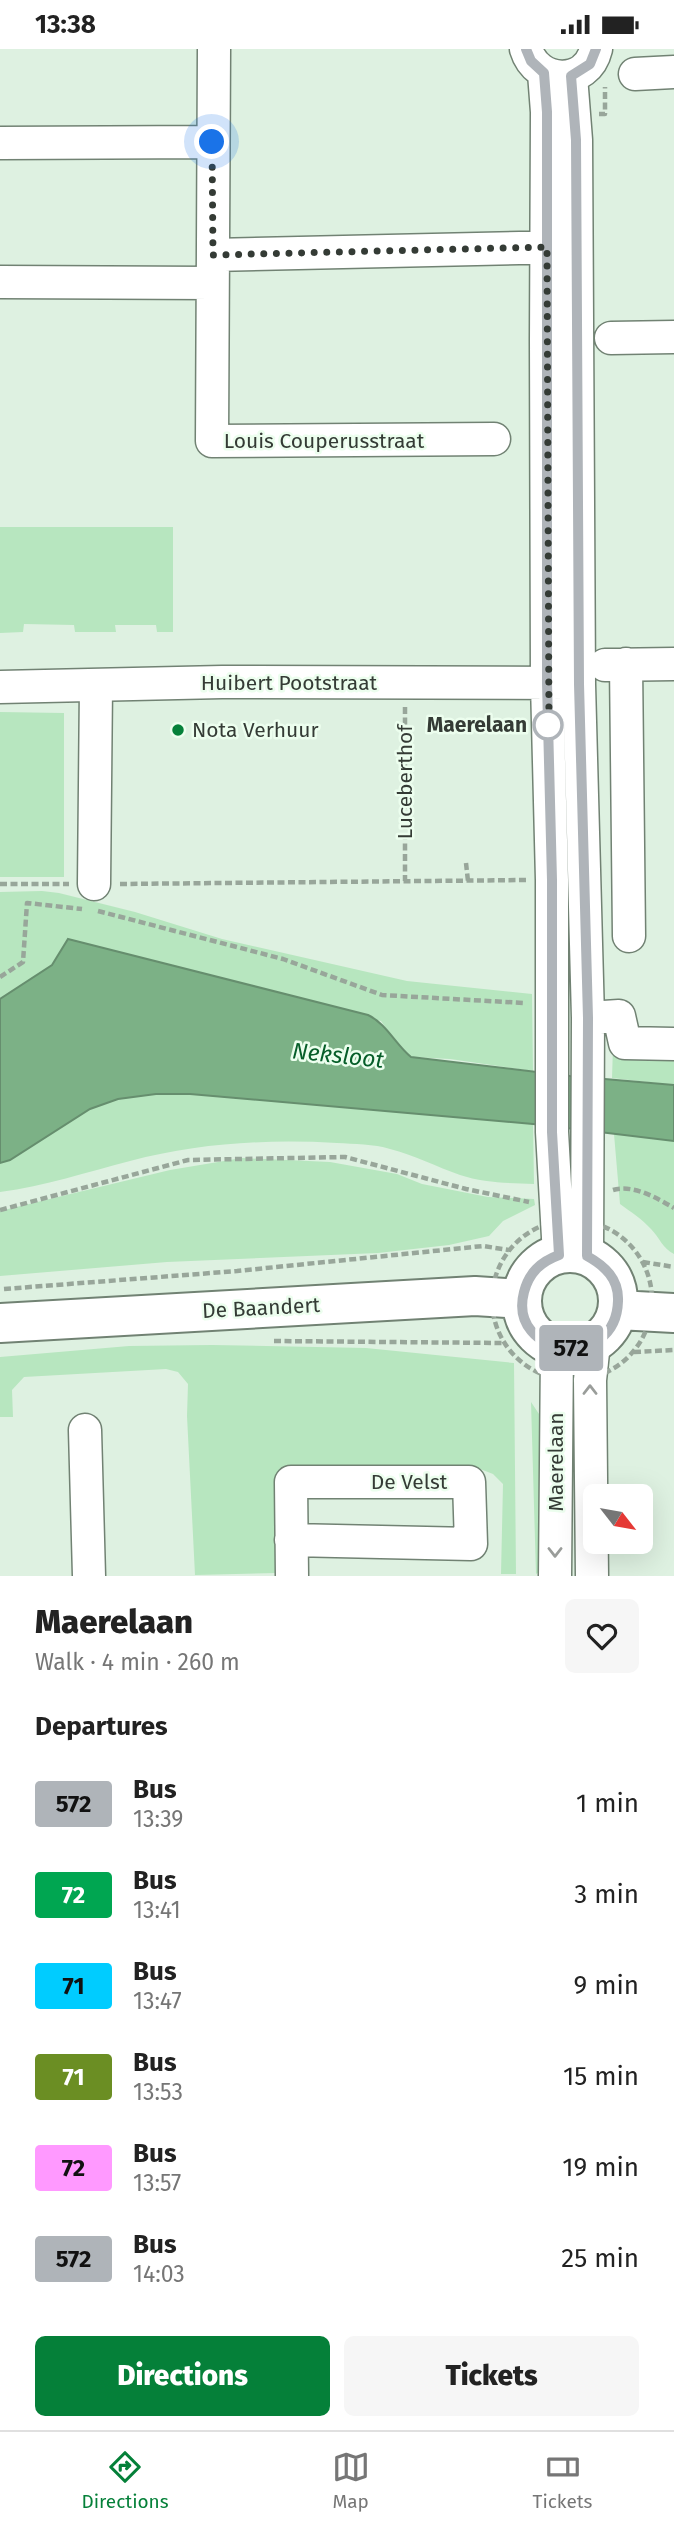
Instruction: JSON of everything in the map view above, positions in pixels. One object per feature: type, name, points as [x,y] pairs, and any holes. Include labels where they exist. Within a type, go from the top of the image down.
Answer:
[{"type":"main road","points":[[572,1230],[612,1277],[618,1292],[618,1310],[612,1326],[600,1339],[585,1348],[545,1359],[540,1339],[523,1314],[522,1299],[530,1276],[537,1266],[572,1230]]},
{"type":"main road","name":"De Baandert","points":[[0,1323],[475,1296],[522,1299]]},
{"type":"main road","points":[[618,1310],[674,1313]]},
{"type":"street","name":"Louis Couperusstraat","points":[[214,49],[212,442],[494,439]]},
{"type":"street","points":[[547,66],[590,64],[596,49]]},
{"type":"street","points":[[547,66],[575,113],[561,247],[547,683],[552,880],[552,1132],[572,1230]]},
{"type":"street","points":[[547,66],[547,112],[561,247],[579,675],[588,1018],[587,1144],[572,1230]]},
{"type":"street","points":[[635,74],[674,72]]},
{"type":"street","points":[[0,143],[212,142]]},
{"type":"street","points":[[0,282],[561,247]]},
{"type":"street","points":[[611,338],[669,337]]},
{"type":"street","points":[[579,675],[626,664],[674,664]]},
{"type":"street","points":[[626,664],[629,936]]},
{"type":"street","name":"Huibert Pootstraat","points":[[0,687],[222,682],[547,683],[579,675]]},
{"type":"street","points":[[94,884],[96,686]]},
{"type":"street","points":[[588,1018],[619,1016],[625,1043],[674,1044]]},
{"type":"street","name":"Maerelaan","points":[[592,1576],[590,1380],[594,1343]]},
{"type":"street","name":"Maerelaan","points":[[545,1359],[555,1576]]},
{"type":"street","points":[[85,1430],[89,1576]]},
{"type":"street","name":"De Velst","points":[[290,1540],[471,1544],[469,1482],[291,1482],[290,1540],[292,1576]]},
{"type":"path","points":[[575,113],[605,114],[605,82],[636,81],[635,74]]},
{"type":"path","name":"Luceberthof","points":[[405,683],[405,881]]},
{"type":"path","points":[[466,863],[468,881]]},
{"type":"path","points":[[0,884],[552,880]]},
{"type":"path","points":[[0,977],[23,962],[27,903],[93,910],[283,959],[382,995],[552,1005]]},
{"type":"path","points":[[0,1210],[188,1160],[345,1157],[466,1189],[572,1230],[628,1243],[642,1262],[674,1267]]},
{"type":"path","points":[[572,1230],[613,1203],[612,1190],[619,1188],[652,1195],[674,1208]]},
{"type":"path","name":"De Baandert","points":[[0,1289],[237,1271],[473,1247],[509,1249],[529,1232],[572,1230]]},
{"type":"path","name":"De Baandert","points":[[267,1341],[503,1343],[524,1364],[545,1359]]},
{"type":"path","points":[[634,1353],[674,1350]]},
{"type":"shaded area","points":[[0,527],[173,527],[173,632],[157,632],[156,625],[115,625],[116,632],[75,632],[74,625],[24,624],[23,632],[0,633]]},
{"type":"shaded area","points":[[0,712],[64,713],[64,877],[0,877]]},
{"type":"shaded area","points":[[42,891],[135,912],[222,939],[407,981],[532,994],[533,1071],[450,1059],[411,1057],[400,1048],[381,1021],[52,965],[0,999],[0,892]]},
{"type":"shaded area","points":[[613,1047],[674,1050],[674,1085],[612,1078]]},
{"type":"shaded area","points":[[156,1094],[190,1094],[533,1124],[534,1184],[469,1178],[408,1154],[377,1146],[285,1142],[181,1150],[0,1192],[0,1163],[10,1160],[90,1109],[118,1099]]},
{"type":"shaded area","points":[[614,1134],[674,1141],[674,1254],[644,1222],[620,1204]]},
{"type":"shaded area","points":[[242,1158],[330,1162],[397,1174],[422,1184],[488,1197],[534,1199],[535,1205],[503,1221],[489,1236],[449,1245],[378,1253],[167,1262],[0,1276],[0,1211],[170,1170]]},
{"type":"shaded area","points":[[129,1346],[366,1348],[514,1363],[516,1574],[501,1574],[503,1484],[493,1474],[475,1467],[401,1469],[277,1481],[277,1573],[195,1575],[187,1416],[188,1384],[178,1372],[166,1369],[24,1377],[12,1390],[13,1417],[0,1417],[0,1357]]},
{"type":"shaded area","points":[[531,1402],[541,1417],[543,1569],[536,1574]]},
{"type":"water","name":"Neksloot","points":[[68,939],[368,1015],[411,1057],[674,1085],[674,1141],[533,1124],[190,1094],[156,1094],[118,1099],[90,1109],[10,1160],[0,1163],[0,999],[52,965]]},
{"type":"bus line","name":"572","points":[[526,49],[531,61],[544,73],[547,112],[547,683],[552,880],[552,1132],[559,1255],[537,1266],[525,1287],[522,1299],[523,1314],[540,1339],[557,1348],[585,1348],[600,1339],[612,1326],[618,1310],[618,1292],[612,1277],[601,1264],[587,1256],[588,1018],[579,684],[576,140],[571,76],[590,64],[596,49]]},
{"type":"place","name":"Maerelaan","points":[[548,725]]},
{"type":"place","name":"Nota Verhuur","points":[[178,730]]},
{"type":"route","points":[[212,142],[213,255],[547,247],[545,340],[549,732],[548,725]]}]
